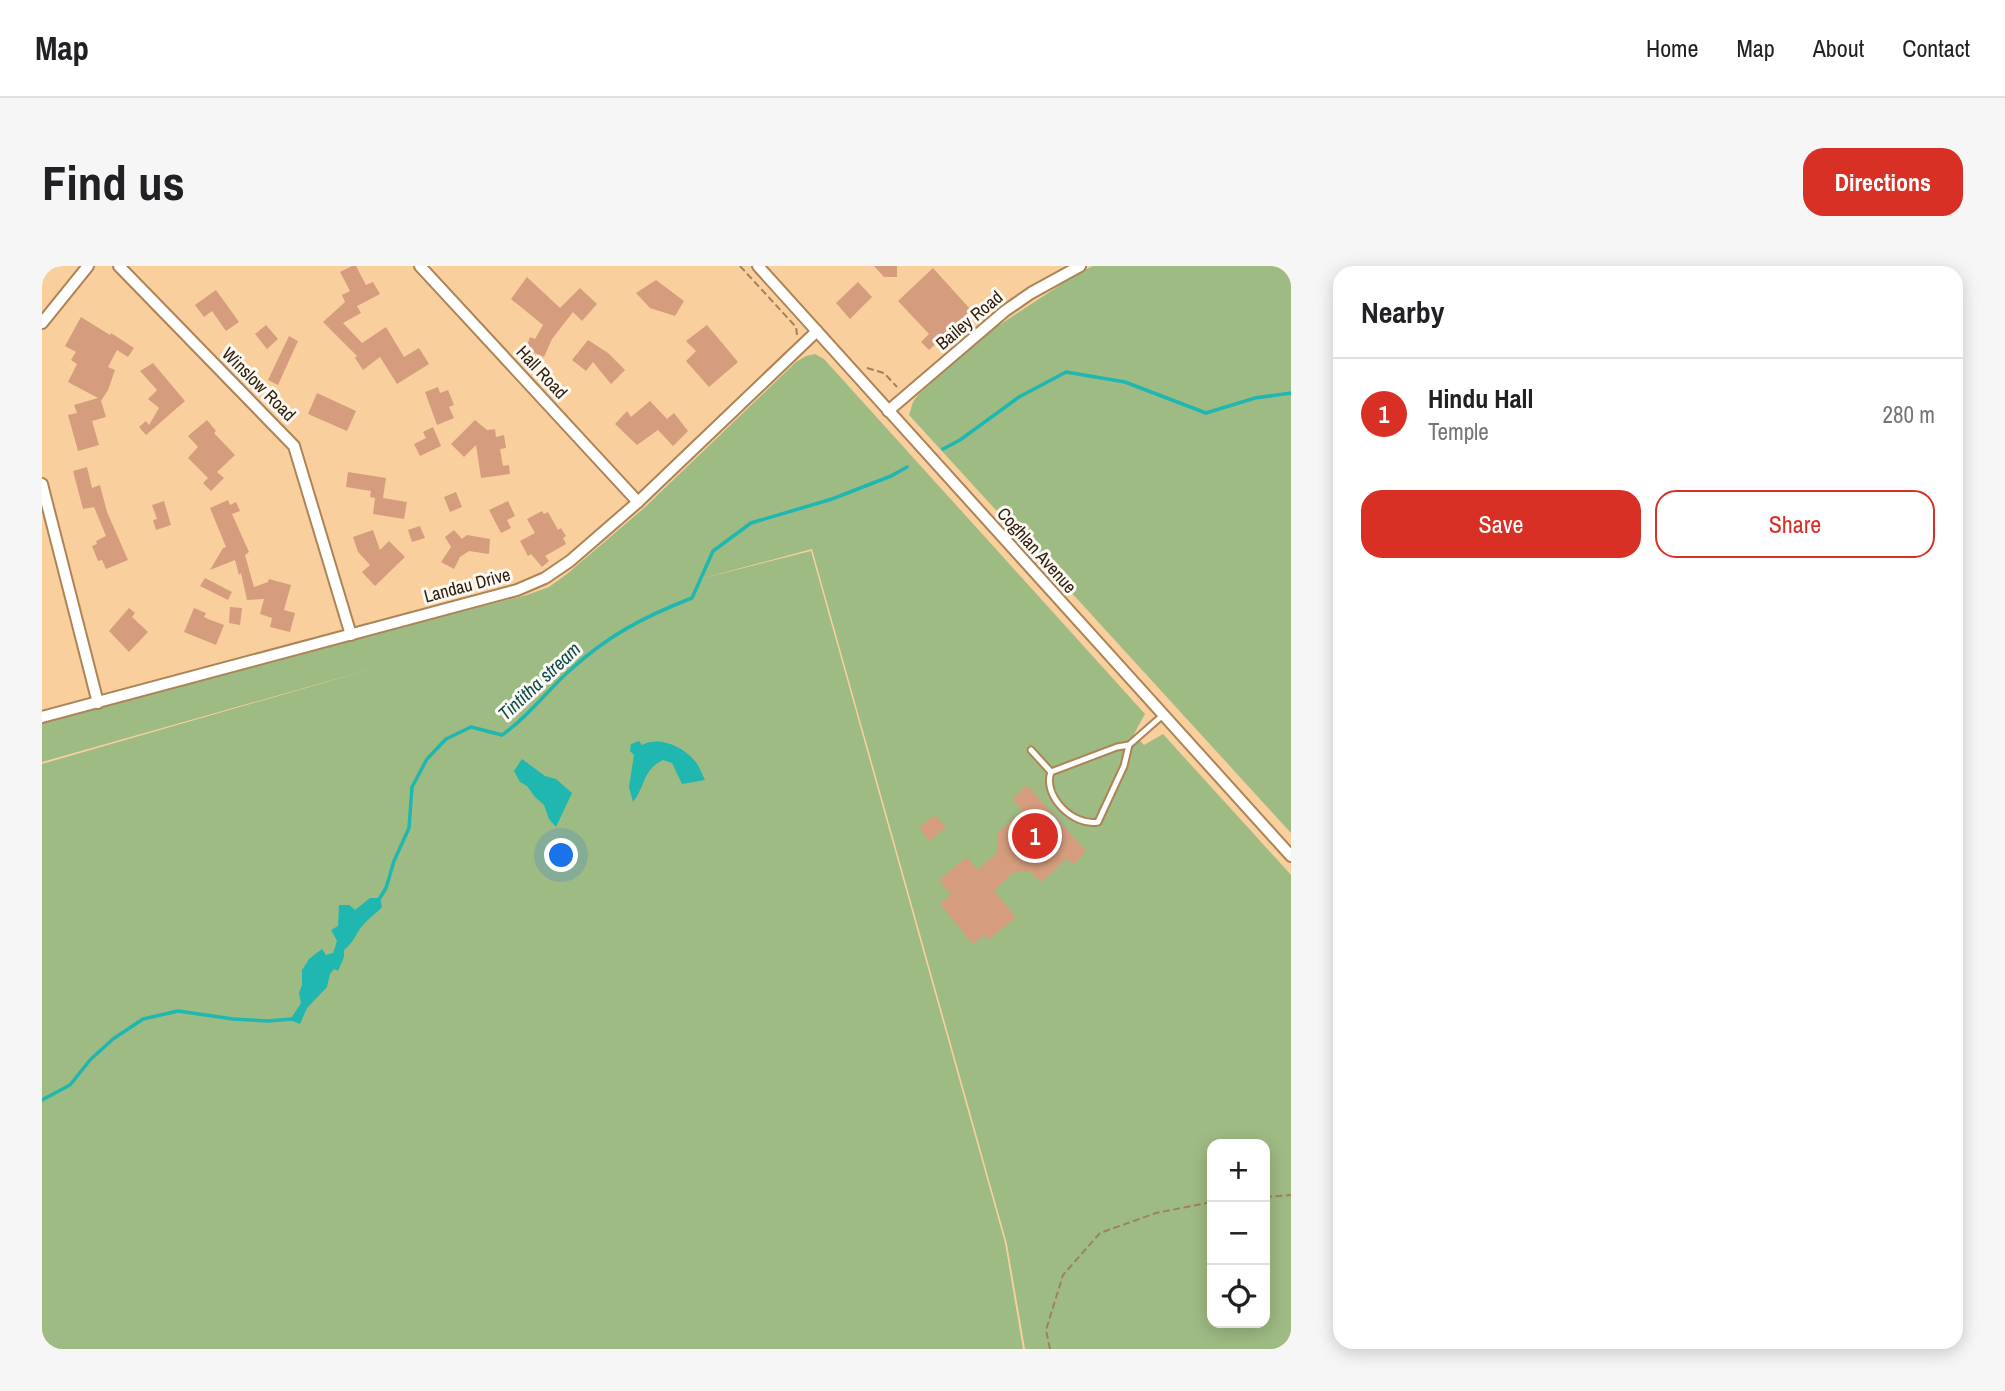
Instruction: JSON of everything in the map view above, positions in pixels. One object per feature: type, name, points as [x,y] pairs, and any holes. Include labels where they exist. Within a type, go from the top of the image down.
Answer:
[{"type":"street","points":[[42,323],[88,266]]},
{"type":"street","name":"Winslow Road","points":[[119,266],[294,446],[351,635]]},
{"type":"street","name":"Hall Road","points":[[421,266],[638,502]]},
{"type":"street","name":"Coghlan Avenue","points":[[758,266],[1291,856]]},
{"type":"street","name":"Bailey Road","points":[[888,411],[1005,311],[1080,266]]},
{"type":"street","name":"Landau Drive","points":[[42,717],[517,590],[545,578],[570,561],[638,502],[817,331]]},
{"type":"street","points":[[42,484],[97,703]]},
{"type":"lane","points":[[1129,745],[1124,766],[1098,822],[1089,824],[1081,821],[1060,806],[1051,791],[1048,779],[1051,772],[1129,745],[1163,715]]},
{"type":"lane","points":[[1031,750],[1051,772]]},
{"type":"path","points":[[740,266],[796,327],[798,341]]},
{"type":"path","points":[[1270,1197],[1291,1195]]},
{"type":"path","points":[[1051,1349],[1046,1330],[1063,1275],[1100,1233],[1156,1213],[1207,1203]]},
{"type":"green space","points":[[1093,266],[1291,266],[1291,833],[909,415],[918,395],[984,335]]},
{"type":"green space","points":[[815,354],[824,359],[1145,714],[1134,734],[1144,745],[1163,734],[1291,875],[1291,1349],[1025,1349],[1007,1244],[812,549],[700,579],[811,551],[1005,1243],[1023,1349],[42,1349],[42,764],[375,668],[42,762],[42,718],[527,595],[549,587],[644,508],[796,362]]},
{"type":"water","points":[[639,741],[642,745],[662,742],[683,750],[696,762],[705,780],[682,784],[672,763],[663,760],[648,773],[633,802],[629,787],[634,755],[630,751],[631,744]]},
{"type":"water","points":[[522,759],[545,776],[556,779],[572,793],[556,827],[549,819],[544,805],[520,782],[514,771]]},
{"type":"water","points":[[370,898],[380,898],[382,907],[344,950],[338,971],[334,969],[330,974],[327,987],[307,1008],[300,1024],[290,1020],[301,1003],[299,993],[302,970],[309,959],[322,949],[326,955],[333,953],[337,941],[331,930],[338,926],[339,905],[349,905],[355,910]]},
{"type":"building","points":[[356,266],[366,285],[373,282],[380,294],[357,306],[361,313],[343,323],[362,343],[386,327],[404,357],[419,348],[429,364],[397,384],[380,357],[363,370],[355,358],[357,356],[323,322],[345,302],[342,295],[350,291],[340,272]]},
{"type":"building","points":[[874,266],[897,266],[897,277],[884,277]]},
{"type":"building","points":[[933,268],[971,310],[929,350],[921,342],[929,334],[898,301]]},
{"type":"building","points":[[527,277],[560,308],[580,288],[597,304],[582,321],[573,312],[552,339],[544,357],[526,349],[530,337],[535,339],[543,325],[511,299]]},
{"type":"building","points":[[656,280],[684,301],[675,316],[650,308],[636,293]]},
{"type":"building","points":[[858,282],[872,297],[850,319],[836,303]]},
{"type":"building","points":[[216,290],[239,322],[226,331],[212,311],[204,317],[195,305]]},
{"type":"building","points":[[81,317],[134,348],[128,357],[117,350],[108,367],[115,370],[101,401],[106,417],[92,421],[99,445],[78,451],[68,415],[77,413],[74,405],[98,398],[68,382],[77,364],[71,360],[76,352],[65,346]]},
{"type":"building","points":[[266,325],[278,339],[267,349],[255,334]]},
{"type":"building","points":[[707,325],[738,362],[709,387],[686,361],[696,351],[686,341]]},
{"type":"building","points":[[289,336],[298,341],[278,385],[268,380]]},
{"type":"building","points":[[588,340],[608,353],[625,370],[611,384],[593,362],[586,371],[572,360]]},
{"type":"building","points":[[153,363],[185,401],[146,435],[139,427],[146,421],[149,425],[159,408],[148,399],[157,390],[140,371]]},
{"type":"building","points":[[438,387],[440,393],[448,390],[454,405],[449,407],[454,418],[437,425],[425,392]]},
{"type":"building","points":[[317,393],[356,411],[347,431],[308,414]]},
{"type":"building","points":[[650,401],[667,419],[674,413],[688,431],[673,446],[658,430],[637,445],[615,424],[627,411],[631,417]]},
{"type":"building","points":[[207,420],[216,431],[214,433],[235,455],[217,472],[224,478],[211,491],[203,483],[208,478],[188,458],[198,447],[188,436]]},
{"type":"building","points":[[475,420],[487,430],[495,429],[496,437],[504,435],[506,448],[500,449],[503,466],[509,465],[510,474],[481,478],[476,445],[464,457],[451,444]]},
{"type":"building","points":[[433,427],[441,446],[420,456],[414,444],[426,438],[423,432]]},
{"type":"building","points":[[87,467],[92,488],[100,485],[107,512],[128,560],[106,569],[102,560],[98,561],[92,546],[106,536],[94,507],[83,509],[73,471]]},
{"type":"building","points":[[348,472],[386,478],[383,498],[407,502],[404,519],[373,514],[375,498],[370,497],[371,491],[346,487]]},
{"type":"building","points":[[456,492],[462,507],[450,512],[444,497]]},
{"type":"building","points":[[228,500],[230,505],[236,502],[240,511],[232,514],[249,552],[245,555],[254,587],[268,582],[269,579],[291,585],[284,610],[295,613],[290,632],[270,627],[272,618],[260,614],[264,599],[247,600],[235,560],[210,570],[226,547],[210,508]]},
{"type":"building","points":[[164,501],[171,525],[156,530],[153,520],[157,519],[152,505]]},
{"type":"building","points":[[508,501],[515,516],[507,520],[511,528],[501,533],[489,510]]},
{"type":"building","points":[[542,511],[544,514],[548,512],[558,530],[561,528],[566,536],[563,538],[566,544],[545,556],[549,561],[542,567],[531,554],[528,556],[520,541],[535,533],[527,519]]},
{"type":"building","points":[[420,526],[425,538],[412,542],[408,530]]},
{"type":"building","points":[[373,530],[380,550],[389,541],[405,557],[375,586],[362,572],[370,565],[358,552],[353,537]]},
{"type":"building","points":[[454,530],[462,539],[467,535],[490,539],[489,554],[469,551],[460,557],[454,569],[441,562],[451,547],[445,537]]},
{"type":"building","points":[[205,578],[232,592],[228,600],[200,586]]},
{"type":"building","points":[[230,607],[242,608],[240,625],[229,623]]},
{"type":"building","points":[[129,608],[135,613],[132,617],[148,632],[129,652],[109,631]]},
{"type":"building","points":[[194,608],[206,613],[204,617],[224,625],[216,645],[184,632]]},
{"type":"building","points":[[1027,785],[1086,851],[1073,865],[1067,858],[1041,882],[1030,872],[1014,871],[994,891],[1016,917],[988,940],[984,935],[973,944],[940,904],[951,895],[939,880],[967,857],[977,870],[997,853],[997,833],[1023,811],[1012,799]]},
{"type":"building","points":[[935,815],[946,827],[930,841],[919,828]]},
{"type":"waterway","points":[[943,449],[960,440],[1019,397],[1066,372],[1125,382],[1206,413],[1255,398],[1291,393]]},
{"type":"waterway","name":"Tintitha stream","points":[[378,901],[386,888],[394,861],[409,828],[412,787],[427,759],[446,739],[471,727],[502,735],[597,648],[642,620],[692,598],[713,551],[751,523],[832,499],[907,467]]},
{"type":"waterway","name":"Tintitha stream","points":[[42,1100],[70,1085],[90,1060],[113,1039],[143,1019],[178,1011],[233,1019],[292,1019]]},
{"type":"place","name":"Hindu Hall","points":[[1035,836]]}]
